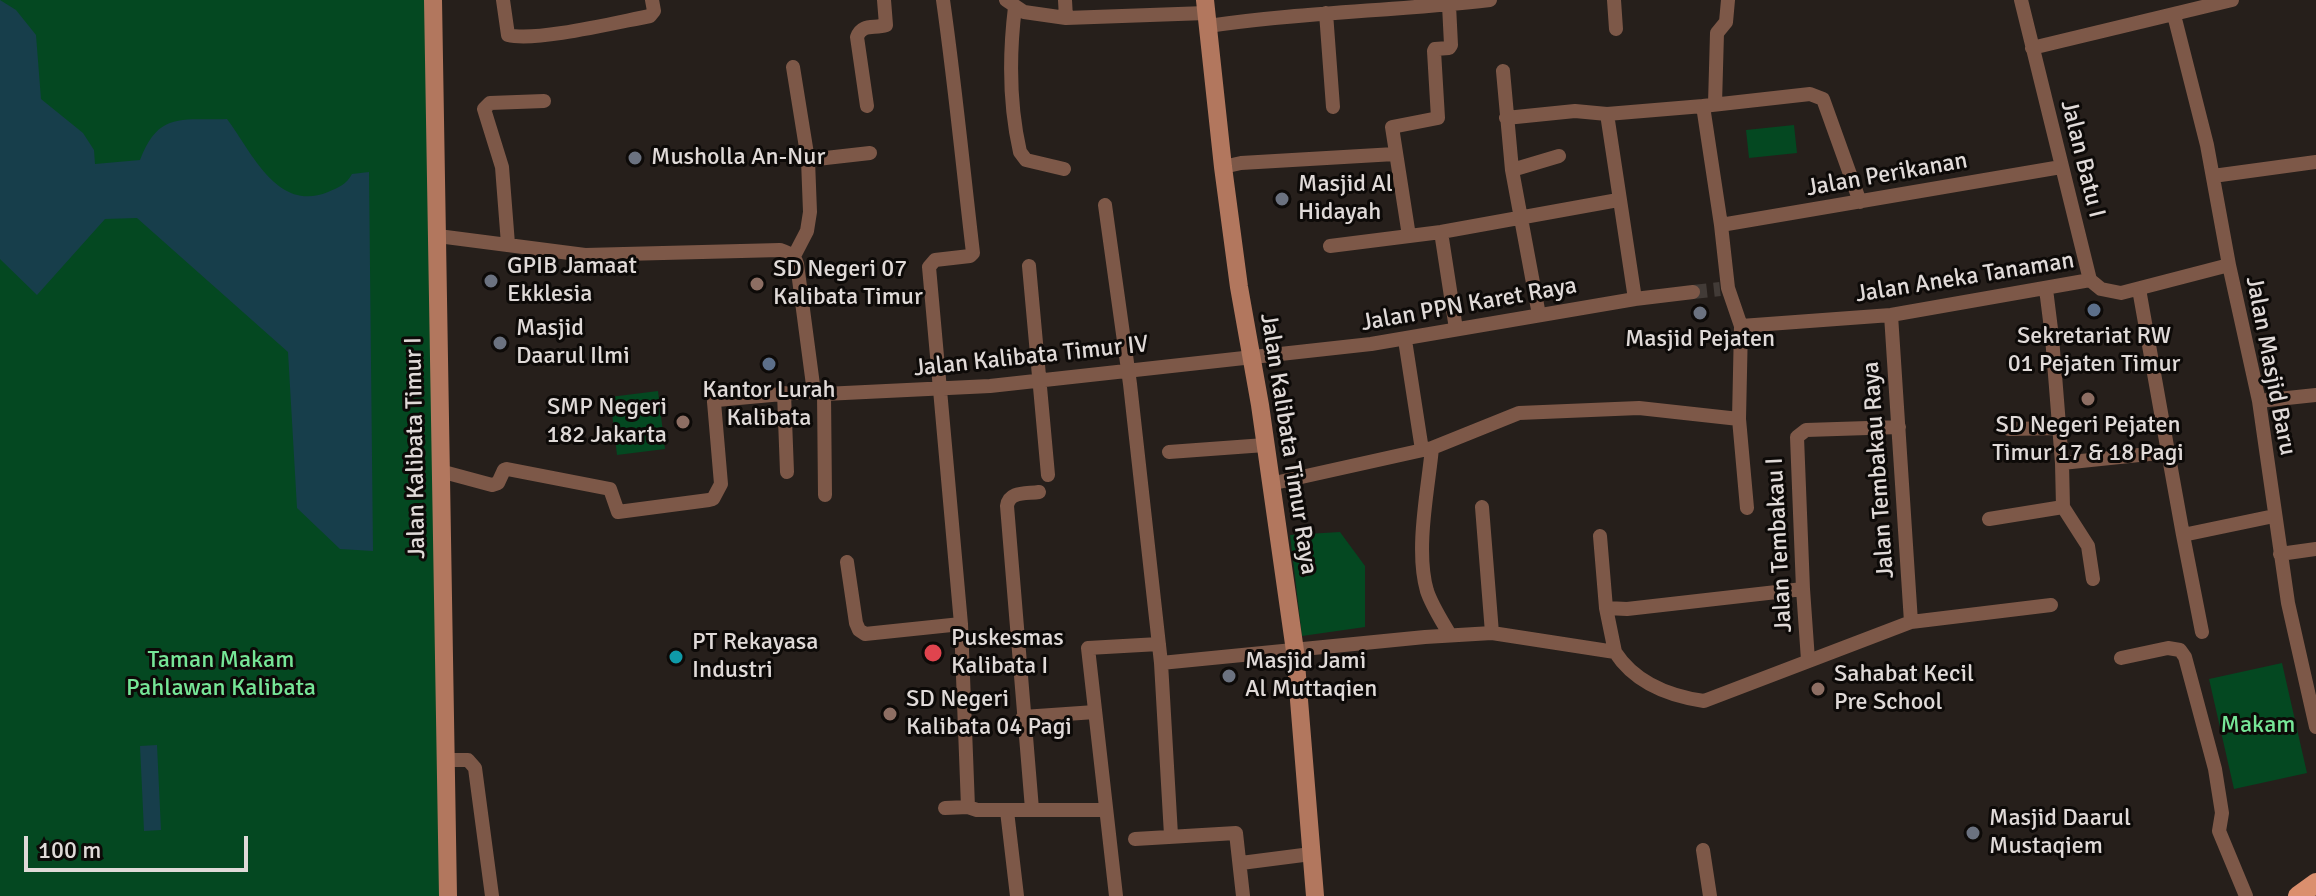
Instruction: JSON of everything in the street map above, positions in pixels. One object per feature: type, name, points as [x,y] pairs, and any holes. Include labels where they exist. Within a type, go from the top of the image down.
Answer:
[{"type":"main road","points":[[2298,896],[2316,883]]},
{"type":"street","name":"Jalan Kalibata Timur I","points":[[433,0],[448,896]]},
{"type":"street","points":[[503,0],[508,35],[516,36],[550,34],[650,16],[654,11],[652,0]]},
{"type":"street","points":[[867,106],[857,37],[864,27],[886,25],[884,0]]},
{"type":"street","points":[[943,0],[951,46],[959,144],[973,253],[970,256],[935,260],[929,267],[961,624],[968,807]]},
{"type":"street","points":[[1065,0],[1066,18]]},
{"type":"street","points":[[1064,169],[1026,160],[1020,152],[1011,94],[1010,4],[1035,15],[1066,18],[1326,13],[1490,0]]},
{"type":"street","points":[[1614,0],[1616,29]]},
{"type":"street","points":[[1728,0],[1726,22],[1717,33],[1709,105],[1724,289],[1741,326],[1739,419],[1747,508]]},
{"type":"street","name":"Jalan Batu I","points":[[2021,0],[2090,280]]},
{"type":"street","points":[[2032,48],[2232,0]]},
{"type":"street","points":[[1409,236],[1392,126],[1438,118],[1434,51],[1451,45],[1449,5]]},
{"type":"street","name":"Jalan Kalibata Timur Raya","points":[[1207,13],[1223,167],[1295,651],[1315,896]]},
{"type":"street","points":[[1326,13],[1333,107]]},
{"type":"street","name":"Jalan Masjid Baru","points":[[2174,15],[2213,176],[2259,401],[2288,603],[2316,727]]},
{"type":"street","points":[[793,67],[808,160],[810,222],[794,256],[820,392],[825,495]]},
{"type":"street","points":[[1503,71],[1512,170],[1539,315]]},
{"type":"street","points":[[1506,118],[1575,111],[1607,114],[1810,94],[1823,99],[1860,202]]},
{"type":"street","points":[[508,244],[502,167],[484,109],[490,103],[544,101]]},
{"type":"street","points":[[1607,114],[1635,299]]},
{"type":"street","points":[[808,160],[870,153]]},
{"type":"street","points":[[1223,167],[1241,163],[1395,154]]},
{"type":"street","points":[[1512,170],[1559,156]]},
{"type":"street","points":[[2213,176],[2316,162]]},
{"type":"street","name":"Jalan Perikanan","points":[[1721,225],[2061,167]]},
{"type":"street","points":[[1330,246],[1441,232],[1618,200]]},
{"type":"street","points":[[1105,205],[1129,370],[1161,663],[1171,835]]},
{"type":"street","points":[[1441,232],[1456,329]]},
{"type":"street","points":[[438,236],[585,255],[780,250],[794,256]]},
{"type":"street","name":"Jalan Aneka Tanaman","points":[[1741,326],[1891,315],[2090,280],[2110,292],[2121,293],[2229,265]]},
{"type":"street","points":[[1029,266],[1048,475]]},
{"type":"street","points":[[2046,289],[2062,463],[2063,507],[2088,546],[2093,579]]},
{"type":"street","points":[[2139,289],[2202,632]]},
{"type":"street","name":"Jalan PPN Karet Raya","points":[[1252,357],[1405,340],[1539,315],[1693,292]]},
{"type":"street","name":"Jalan Tembakau Raya","points":[[1891,315],[1911,622]]},
{"type":"street","points":[[1405,340],[1427,449],[1424,573],[1429,596],[1450,635]]},
{"type":"street","name":"Jalan Kalibata Timur IV","points":[[440,471],[492,485],[498,483],[507,469],[610,489],[618,512],[709,500],[713,499],[721,484],[714,402],[717,400],[784,393],[939,390],[1252,357]]},
{"type":"street","points":[[784,393],[787,472]]},
{"type":"street","points":[[2259,401],[2316,395]]},
{"type":"street","points":[[1270,484],[1427,449],[1519,413],[1639,408],[1739,419]]},
{"type":"street","name":"Jalan Tembakau I","points":[[1808,660],[1797,437],[1806,430],[1899,427]]},
{"type":"street","points":[[2009,429],[2059,428]]},
{"type":"street","points":[[1169,452],[1265,445]]},
{"type":"street","points":[[2062,463],[2168,452]]},
{"type":"street","points":[[1032,809],[1007,506],[1008,499],[1013,495],[1039,492]]},
{"type":"street","points":[[1482,507],[1492,633]]},
{"type":"street","points":[[1989,519],[2063,507]]},
{"type":"street","points":[[2183,535],[2274,516]]},
{"type":"street","points":[[1600,536],[1606,608],[1615,652],[1622,662],[1651,686],[1669,695],[1704,701],[1911,622],[2051,605]]},
{"type":"street","points":[[2280,554],[2316,549]]},
{"type":"street","points":[[847,562],[856,623],[865,634],[961,624]]},
{"type":"street","points":[[1606,608],[1627,609],[1803,589]]},
{"type":"street","points":[[1161,663],[1492,633],[1615,652]]},
{"type":"street","points":[[1116,896],[1088,648],[1159,644]]},
{"type":"street","points":[[2121,658],[2168,648],[2180,650],[2185,657],[2215,769],[2222,813],[2219,831],[2246,896]]},
{"type":"street","points":[[1023,717],[1095,712]]},
{"type":"street","points":[[444,760],[468,760],[475,768],[492,896]]},
{"type":"street","points":[[945,808],[1106,810]]},
{"type":"street","points":[[1007,811],[1017,896]]},
{"type":"street","points":[[1135,839],[1236,833],[1243,896]]},
{"type":"street","points":[[1703,850],[1710,896]]},
{"type":"street","points":[[1241,863],[1311,854]]},
{"type":"green space","name":"Taman Makam Pahlawan Kalibata","points":[[0,0],[433,0],[448,896],[0,896]]},
{"type":"green space","points":[[1794,125],[1797,153],[1749,158],[1746,130]]},
{"type":"green space","points":[[658,391],[665,449],[617,455],[610,397]]},
{"type":"green space","points":[[1340,532],[1365,566],[1365,627],[1302,636],[1290,535]]},
{"type":"green space","name":"Makam","points":[[2282,663],[2307,773],[2234,789],[2209,679]]},
{"type":"water","points":[[0,0],[16,10],[36,35],[41,99],[83,133],[94,150],[95,164],[140,160],[155,133],[173,122],[227,119],[268,176],[294,194],[310,196],[328,192],[345,183],[352,174],[369,172],[373,551],[340,549],[297,508],[288,352],[137,218],[105,219],[37,295],[0,259]]},
{"type":"water","points":[[157,745],[161,830],[144,831],[140,746]]},
{"type":"tunnel","points":[[1693,292],[1720,289]]},
{"type":"place","name":"Musholla An-Nur","points":[[635,158]]},
{"type":"place","name":"Masjid Al Hidayah","points":[[1282,199]]},
{"type":"place","name":"GPIB Jamaat Ekklesia","points":[[491,281]]},
{"type":"place","name":"SD Negeri 07 Kalibata Timur","points":[[757,284]]},
{"type":"place","name":"Sekretariat RW 01 Pejaten Timur","points":[[2094,310]]},
{"type":"place","name":"Masjid Pejaten","points":[[1700,313]]},
{"type":"place","name":"Masjid Daarul Ilmi","points":[[500,343]]},
{"type":"place","name":"Kantor Lurah Kalibata","points":[[769,364]]},
{"type":"place","name":"SD Negeri Pejaten Timur 17 & 18 Pagi","points":[[2088,399]]},
{"type":"place","name":"SMP Negeri 182 Jakarta","points":[[683,422]]},
{"type":"place","name":"Puskesmas Kalibata I","points":[[933,653]]},
{"type":"place","name":"PT Rekayasa Industri","points":[[676,657]]},
{"type":"place","name":"Masjid Jami Al Muttaqien","points":[[1229,676]]},
{"type":"place","name":"Sahabat Kecil Pre School","points":[[1818,689]]},
{"type":"place","name":"SD Negeri Kalibata 04 Pagi","points":[[890,714]]},
{"type":"place","name":"Masjid Daarul Mustaqiem","points":[[1973,833]]}]
